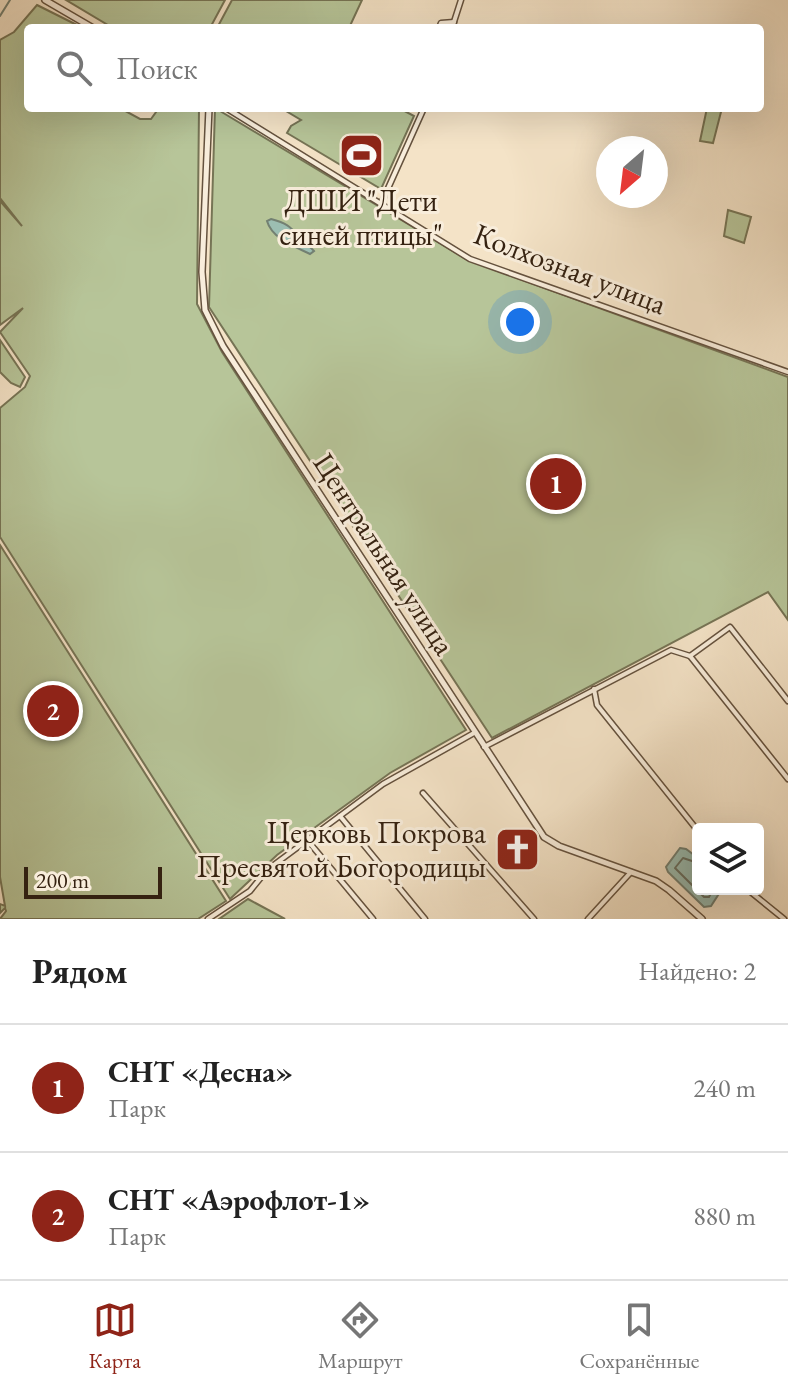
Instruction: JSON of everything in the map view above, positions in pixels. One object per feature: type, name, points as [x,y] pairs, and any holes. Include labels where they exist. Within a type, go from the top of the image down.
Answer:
[{"type":"street","points":[[45,0],[86,24]]},
{"type":"street","points":[[453,24],[461,0]]},
{"type":"street","name":"Центральная улица","points":[[209,112],[202,272],[205,310],[210,324],[483,748],[544,837],[559,846],[631,872],[669,890],[702,919]]},
{"type":"street","name":"Колхозная улица","points":[[232,112],[480,263],[788,372]]},
{"type":"street","points":[[381,204],[422,112]]},
{"type":"street","points":[[690,656],[730,627],[788,701]]},
{"type":"street","points":[[483,748],[671,650],[690,656],[788,779]]},
{"type":"street","points":[[594,689],[597,705],[692,824]]},
{"type":"street","points":[[208,919],[250,891],[267,870],[383,784],[474,733]]},
{"type":"street","points":[[423,793],[534,919]]},
{"type":"street","points":[[340,816],[425,919]]},
{"type":"street","points":[[308,841],[373,919]]},
{"type":"street","points":[[588,919],[631,872]]},
{"type":"street","points":[[754,895],[784,919]]},
{"type":"green space","points":[[66,0],[225,0],[212,24],[106,24]]},
{"type":"green space","points":[[232,0],[362,0],[351,24],[219,24]]},
{"type":"green space","points":[[37,5],[75,24],[24,24],[24,112],[127,112],[140,119],[151,119],[156,112],[199,112],[197,304],[222,352],[466,730],[390,773],[277,855],[230,899],[0,537],[0,408],[25,387],[30,376],[0,332],[23,308],[0,325],[0,201],[22,226],[0,198],[0,40],[14,32]]},
{"type":"green space","points":[[215,112],[222,112],[468,260],[788,377],[788,620],[768,592],[492,738],[209,307]]},
{"type":"green space","name":"ДШИ \"Дети синей птицы\"","points":[[288,112],[406,112],[414,116],[381,189],[287,133],[291,126],[301,120]]},
{"type":"green space","points":[[706,112],[721,112],[713,143],[700,141]]},
{"type":"green space","points":[[728,210],[751,217],[744,243],[724,236]]},
{"type":"green space","points":[[0,340],[25,377],[20,387],[0,372]]},
{"type":"green space","points":[[0,545],[226,901],[198,919],[0,919],[6,911],[5,908],[0,913],[0,904],[5,906],[0,877]]},
{"type":"green space","points":[[248,899],[285,919],[219,919]]},
{"type":"water","points":[[271,219],[290,228],[314,251],[310,254],[279,238],[267,221]]},
{"type":"water","points":[[680,848],[692,854],[692,895],[718,895],[711,906],[704,907],[668,872],[666,867]]},
{"type":"waterway","points":[[0,16],[10,0]]},
{"type":"place","name":"ДШИ \"Дети синей птицы\"","points":[[361,155]]},
{"type":"place","name":"СНТ «Десна»","points":[[556,484]]},
{"type":"place","name":"СНТ «Аэрофлот-1»","points":[[53,711]]},
{"type":"place","name":"Церковь Покрова Пресвятой Богородицы","points":[[517,850]]}]
